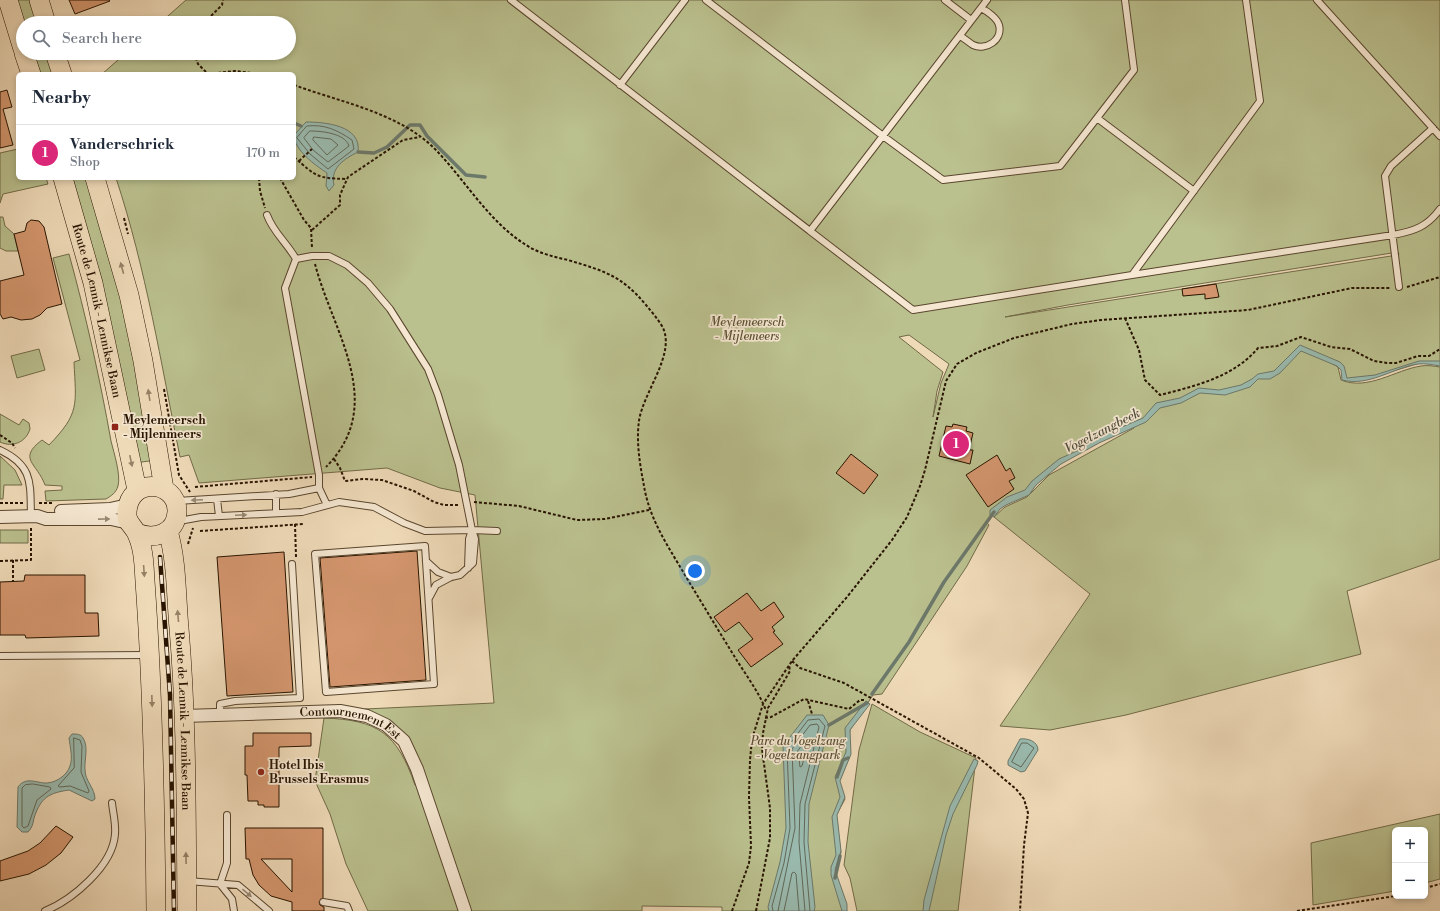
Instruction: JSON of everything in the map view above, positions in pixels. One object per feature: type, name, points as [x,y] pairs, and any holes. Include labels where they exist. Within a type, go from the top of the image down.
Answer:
[{"type":"main road","points":[[8,0],[16,26]]},
{"type":"main road","points":[[39,0],[44,16]]},
{"type":"main road","points":[[26,60],[30,72]]},
{"type":"main road","points":[[57,60],[61,72]]},
{"type":"main road","name":"Route de Lennik - Lennikse Baan","points":[[64,180],[78,225],[93,283],[132,498],[126,514],[143,554],[150,655],[156,911]]},
{"type":"main road","name":"Route de Lennik - Lennikse Baan","points":[[96,180],[129,295],[169,495],[177,511],[171,527],[184,716],[187,911]]},
{"type":"main road","points":[[132,498],[146,486],[155,486],[169,495]]},
{"type":"main road","points":[[133,528],[147,537],[158,536],[171,527]]},
{"type":"street","points":[[34,516],[46,512],[110,509],[132,498]]},
{"type":"street","points":[[0,517],[34,516],[46,519],[111,518],[133,528]]},
{"type":"street","name":"Contournement Est","points":[[184,716],[340,711],[367,716],[386,725],[404,741],[417,769],[464,911]]},
{"type":"lane","points":[[511,0],[913,310],[1132,274],[1394,235],[1417,230],[1440,209]]},
{"type":"lane","points":[[620,85],[686,0]]},
{"type":"lane","points":[[706,0],[883,136],[943,180],[1060,166],[1134,70],[1125,0]]},
{"type":"lane","points":[[945,0],[972,20]]},
{"type":"lane","points":[[810,231],[987,0]]},
{"type":"lane","points":[[1132,274],[1260,101],[1246,0]]},
{"type":"lane","points":[[1317,0],[1440,136]]},
{"type":"lane","points":[[960,36],[973,45],[982,47],[991,45],[999,36],[999,25],[993,17],[981,8]]},
{"type":"lane","points":[[1097,118],[1194,191]]},
{"type":"lane","points":[[1399,287],[1394,235],[1385,176],[1391,166],[1433,128]]},
{"type":"lane","points":[[267,215],[271,226],[288,245],[296,259]]},
{"type":"lane","points":[[296,259],[312,256],[329,256],[346,265],[368,284],[390,309],[428,369],[449,426],[475,539],[473,563],[460,575],[451,577],[436,585],[428,599]]},
{"type":"lane","points":[[296,259],[285,288],[319,475],[319,488],[327,505]]},
{"type":"lane","points":[[0,450],[17,459],[26,471],[31,488],[34,516]]},
{"type":"lane","points":[[169,495],[217,499],[276,494],[319,488]]},
{"type":"lane","points":[[276,494],[276,513]]},
{"type":"lane","points":[[217,499],[218,516]]},
{"type":"lane","points":[[171,527],[218,516],[302,512],[339,502],[374,507],[404,523],[425,531],[497,531]]},
{"type":"lane","points":[[425,546],[428,599],[434,684],[326,692],[315,554],[425,546]]},
{"type":"lane","points":[[426,560],[438,572],[451,577]]},
{"type":"lane","points":[[220,715],[220,704],[300,698],[292,564]]},
{"type":"lane","points":[[0,656],[150,655]]},
{"type":"lane","points":[[45,911],[73,894],[88,882],[112,848],[115,834],[112,803]]},
{"type":"lane","points":[[220,884],[227,863],[227,816]]},
{"type":"lane","points":[[187,881],[238,885],[270,911]]},
{"type":"lane","points":[[220,884],[232,899],[234,911]]},
{"type":"lane","points":[[324,902],[347,906],[349,911]]},
{"type":"path","points":[[211,16],[222,5],[223,0]]},
{"type":"path","points":[[197,60],[198,64],[206,72]]},
{"type":"path","points":[[226,72],[243,72]]},
{"type":"path","points":[[296,86],[330,98],[364,107],[420,137],[433,148],[471,193],[501,225],[515,236],[537,250],[604,271],[618,278],[633,289],[661,325],[665,334],[665,353],[645,399],[639,422],[641,468],[650,510],[662,537],[763,704],[768,709]]},
{"type":"path","points":[[311,231],[321,219],[340,204],[340,195],[346,179],[403,140],[420,137]]},
{"type":"path","points":[[299,161],[312,149]]},
{"type":"path","points":[[296,159],[307,169],[324,178],[346,179]]},
{"type":"path","points":[[259,180],[260,191],[267,215]]},
{"type":"path","points":[[732,911],[749,863],[751,846],[749,797],[750,760],[752,739],[763,704],[789,664],[847,597],[892,540],[907,517],[923,476],[946,381],[957,364],[976,353],[1014,338],[1041,330],[1072,324],[1125,318],[1248,310],[1352,288],[1413,286],[1440,277]]},
{"type":"path","points":[[1125,318],[1140,350],[1144,380],[1160,395],[1215,378],[1243,364],[1258,348],[1277,346],[1296,338],[1306,338],[1331,347],[1350,348],[1379,363],[1396,363],[1418,356],[1429,356],[1440,349]]},
{"type":"path","points":[[0,435],[12,443],[16,449]]},
{"type":"path","points":[[334,459],[340,468],[345,481],[363,479],[382,480],[414,491],[427,499],[444,505],[468,504],[520,506],[577,520],[605,519],[650,510]]},
{"type":"path","points":[[0,561],[31,560],[34,516]]},
{"type":"path","points":[[292,564],[297,563],[295,524]]},
{"type":"path","points":[[200,531],[304,524]]},
{"type":"path","points":[[13,560],[13,582]]},
{"type":"path","points":[[792,661],[800,668],[844,683],[979,758],[1016,789],[1024,799],[1028,813],[1024,845],[1020,911]]},
{"type":"path","points":[[756,911],[770,838],[770,808],[762,749],[766,718],[768,709],[790,671],[789,664]]},
{"type":"path","points":[[766,718],[771,717],[804,699],[849,709],[864,700]]},
{"type":"path","points":[[808,701],[812,714]]},
{"type":"path","points":[[1428,887],[1440,884]]},
{"type":"path","points":[[1297,911],[1392,896]]},
{"type":"green space","points":[[12,0],[32,0],[38,16],[20,16]]},
{"type":"green space","points":[[186,0],[1440,0],[1440,363],[1423,362],[1380,375],[1346,379],[1340,365],[1328,361],[1338,367],[1341,380],[1351,383],[1361,383],[1381,379],[1421,366],[1440,367],[1440,559],[1347,591],[1361,654],[1126,715],[1050,730],[1000,726],[1090,594],[994,517],[1005,507],[1027,497],[1049,475],[1134,428],[1134,423],[1059,463],[1028,491],[995,509],[987,523],[989,525],[967,566],[882,694],[873,695],[850,730],[850,756],[839,782],[845,799],[836,816],[841,853],[833,867],[847,911],[722,911],[722,907],[642,906],[642,911],[368,911],[346,864],[330,814],[315,781],[324,718],[343,719],[358,722],[372,726],[383,733],[393,741],[401,753],[415,785],[428,785],[389,721],[365,709],[494,703],[475,495],[440,488],[387,468],[199,483],[189,455],[180,457],[144,281],[127,212],[117,180],[296,180],[296,72],[104,72],[118,60],[296,60],[296,16],[168,16]],"holes":[[[1398,252],[1399,255],[1005,317],[1068,305]],[[909,335],[949,364],[941,383],[933,417],[937,391],[943,372],[899,337]]]},
{"type":"green space","points":[[31,60],[51,60],[55,72],[34,72]]},
{"type":"green space","points":[[16,149],[16,180],[47,180],[48,184],[3,194],[0,203],[0,153]]},
{"type":"green space","points":[[68,180],[90,180],[113,260],[156,460],[135,463]]},
{"type":"green space","points":[[0,217],[3,217],[5,226],[14,234],[18,251],[6,251],[0,248]]},
{"type":"green space","points":[[69,254],[92,348],[117,464],[119,481],[116,491],[106,499],[46,501],[45,491],[62,490],[62,486],[45,485],[31,461],[31,452],[42,440],[49,445],[66,425],[71,416],[75,399],[74,362],[80,360],[53,258]]},
{"type":"green space","points":[[39,349],[45,370],[17,378],[11,356]]},
{"type":"green space","points":[[0,414],[19,425],[23,419],[29,423],[30,429],[28,434],[18,443],[5,444],[0,442]]},
{"type":"green space","points":[[0,456],[15,470],[22,485],[4,485],[3,499],[0,499]]},
{"type":"green space","points":[[0,530],[28,530],[28,543],[0,543]]},
{"type":"green space","points":[[872,704],[920,732],[976,758],[958,911],[857,911],[850,878],[844,865],[859,750]]},
{"type":"green space","points":[[1440,814],[1440,879],[1428,882],[1428,827],[1392,827],[1392,892],[1313,905],[1311,843]]},
{"type":"water","points":[[306,122],[331,124],[348,131],[354,136],[358,143],[358,152],[343,161],[336,169],[333,179],[334,185],[329,191],[326,186],[327,173],[301,152],[296,144],[296,133]]},
{"type":"water","points":[[1300,345],[1340,362],[1344,366],[1347,378],[1375,375],[1419,361],[1440,361],[1440,366],[1418,364],[1362,381],[1342,380],[1341,370],[1337,366],[1301,351],[1280,373],[1270,379],[1258,379],[1250,387],[1225,395],[1200,393],[1181,403],[1160,408],[1146,422],[1099,443],[1061,464],[1036,485],[1029,495],[1006,505],[1000,509],[994,517],[990,515],[990,510],[1007,497],[1025,490],[1032,481],[1059,459],[1079,450],[1096,438],[1143,418],[1156,403],[1180,398],[1199,388],[1219,390],[1241,385],[1258,374],[1274,371]]},
{"type":"water","points":[[866,701],[870,704],[850,730],[851,754],[840,781],[845,797],[837,815],[841,851],[835,870],[847,904],[847,911],[842,911],[831,875],[831,867],[836,855],[832,817],[840,797],[835,777],[846,752],[845,728]]},
{"type":"water","points":[[807,715],[823,715],[829,725],[809,804],[808,842],[815,907],[814,911],[769,911],[768,907],[780,862],[786,828],[783,746]]},
{"type":"water","points":[[72,734],[80,735],[85,742],[85,774],[95,795],[95,799],[92,801],[69,790],[51,795],[47,797],[40,805],[32,826],[28,832],[22,832],[17,827],[18,787],[27,781],[48,783],[60,779],[66,773],[71,763],[69,738]]},
{"type":"water","points":[[1020,739],[1032,741],[1038,747],[1038,750],[1025,771],[1021,772],[1008,765],[1008,761]]},
{"type":"water","points":[[974,759],[978,761],[977,765],[953,814],[946,835],[929,911],[923,911],[924,900],[950,806]]},
{"type":"building","points":[[69,0],[109,0],[110,1],[75,14]]},
{"type":"building","points":[[7,90],[12,107],[3,109],[13,145],[0,148],[0,92]]},
{"type":"building","points":[[31,220],[39,221],[44,227],[62,304],[47,308],[40,315],[32,319],[21,320],[11,317],[3,319],[0,314],[0,281],[24,275],[14,234],[25,231],[27,223]]},
{"type":"building","points":[[1216,284],[1219,297],[1205,299],[1205,294],[1183,296],[1182,289]]},
{"type":"building","points":[[953,424],[967,427],[966,431],[973,433],[969,450],[973,450],[970,464],[939,456],[946,426],[952,427]]},
{"type":"building","points":[[851,454],[878,475],[864,494],[836,473]]},
{"type":"building","points":[[997,455],[1006,471],[1010,468],[1015,478],[1009,481],[1014,489],[988,507],[966,475]]},
{"type":"building","points":[[417,551],[426,680],[330,687],[320,558]]},
{"type":"building","points":[[284,552],[293,692],[227,696],[217,557]]},
{"type":"building","points":[[25,575],[85,575],[85,613],[98,613],[99,636],[26,638],[25,635],[0,635],[0,582],[24,581]]},
{"type":"building","points":[[747,593],[761,611],[774,602],[784,617],[772,627],[775,631],[773,632],[783,644],[751,667],[738,650],[753,639],[739,622],[725,632],[714,617]]},
{"type":"building","name":"Hotel Ibis Brussels Erasmus","points":[[253,733],[311,733],[311,746],[279,747],[279,807],[264,807],[264,805],[258,805],[258,801],[248,801],[247,775],[245,775],[245,746],[253,746]]},
{"type":"building","points":[[56,826],[73,837],[61,853],[46,865],[29,874],[0,881],[0,861],[28,851],[40,843]]},
{"type":"building","points":[[245,828],[323,828],[323,898],[319,902],[320,905],[324,907],[324,911],[292,911],[292,902],[271,896],[259,885],[253,875],[249,859],[246,859]],"holes":[[[261,859],[292,859],[292,892]]]},
{"type":"waterway","points":[[296,124],[301,126]]},
{"type":"waterway","points":[[358,152],[374,153],[387,147],[410,125],[420,125],[427,136],[466,175],[485,177]]},
{"type":"waterway","name":"Vogelzangbeek","points":[[872,694],[909,642],[944,582],[994,512]]},
{"type":"waterway","points":[[829,725],[867,703]]},
{"type":"waterway","name":"Vogelzangbeek","points":[[837,777],[843,760],[848,758]]},
{"type":"waterway","name":"Vogelzangbeek","points":[[835,878],[840,856]]},
{"type":"railway","points":[[160,557],[170,695],[174,911]]},
{"type":"place","name":"Meylemeersch - Mijlenmeers","points":[[115,427]]},
{"type":"place","name":"Vanderschrick","points":[[956,444]]},
{"type":"place","name":"Hotel Ibis Brussels Erasmus","points":[[261,772]]},
{"type":"park label","name":"Meylemeersch - Mijlemeers","points":[[747,329]]},
{"type":"park label","name":"Parc du Vogelzang - Vogelzangpark","points":[[798,748]]}]
